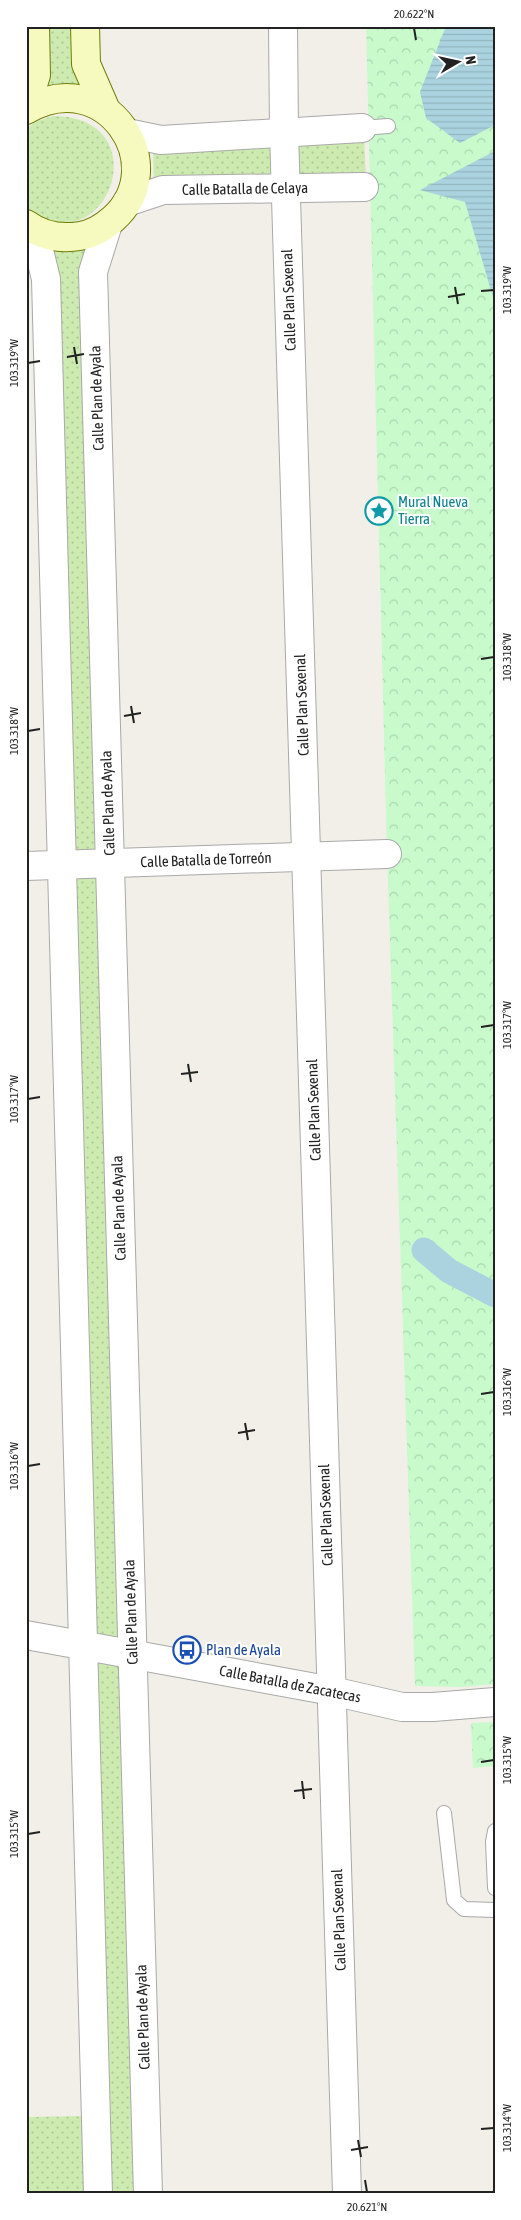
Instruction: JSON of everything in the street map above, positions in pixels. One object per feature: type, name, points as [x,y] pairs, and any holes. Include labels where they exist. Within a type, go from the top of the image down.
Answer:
[{"type":"street","points":[[26,109],[36,75],[35,26]]},
{"type":"street","points":[[85,26],[86,64],[106,110]]},
{"type":"street","name":"Calle Plan Sexenal","points":[[283,26],[284,132],[347,2194]]},
{"type":"street","points":[[26,109],[37,103],[58,98],[80,98],[93,103],[106,110],[127,132],[135,155],[135,179],[127,202],[119,214],[108,224],[85,236],[72,238],[59,238],[30,227]]},
{"type":"street","points":[[127,132],[161,140],[362,128]]},
{"type":"street","name":"Calle Batalla de Celaya","points":[[127,202],[163,190],[364,186]]},
{"type":"street","name":"Calle Plan de Ayala","points":[[108,224],[93,272],[148,2194]]},
{"type":"street","points":[[30,227],[46,279],[98,2194]]},
{"type":"street","name":"Calle Batalla de Torreón","points":[[26,866],[387,854]]},
{"type":"street","name":"Calle Batalla de Zacatecas","points":[[26,1634],[332,1691],[408,1708],[495,1702]]},
{"type":"lane","points":[[362,128],[388,126]]},
{"type":"lane","points":[[444,1813],[454,1900],[464,1909],[495,1910]]},
{"type":"lane","points":[[495,1831],[493,1842],[495,1888]]},
{"type":"green space","points":[[39,26],[85,26],[102,102],[37,103]]},
{"type":"green space","points":[[366,26],[495,26],[495,1684],[462,1687],[415,1686],[387,854]]},
{"type":"green space","points":[[53,116],[86,122],[106,139],[114,161],[111,185],[99,206],[80,220],[55,222],[26,209],[26,129],[37,121]]},
{"type":"green space","points":[[364,136],[366,179],[290,182],[288,139]]},
{"type":"green space","points":[[281,139],[283,182],[154,187],[153,144]]},
{"type":"green space","points":[[101,229],[104,859],[68,860],[43,234]]},
{"type":"green space","points":[[109,863],[132,1648],[83,1645],[68,864]]},
{"type":"green space","points":[[90,1652],[132,1654],[148,2194],[101,2194]]},
{"type":"green space","points":[[495,1722],[495,1766],[473,1768],[471,1723]]},
{"type":"green space","points":[[84,2116],[91,2194],[26,2194],[26,2117]]},
{"type":"water","points":[[446,26],[495,26],[495,125],[460,143],[426,118],[420,92]]},
{"type":"water","points":[[495,151],[495,304],[465,202],[420,190]]},
{"type":"waterway","points":[[424,1250],[449,1271],[495,1295]]},
{"type":"place","name":"Mural Nueva Tierra","points":[[379,511]]},
{"type":"place","name":"Plan de Ayala","points":[[187,1650]]}]
